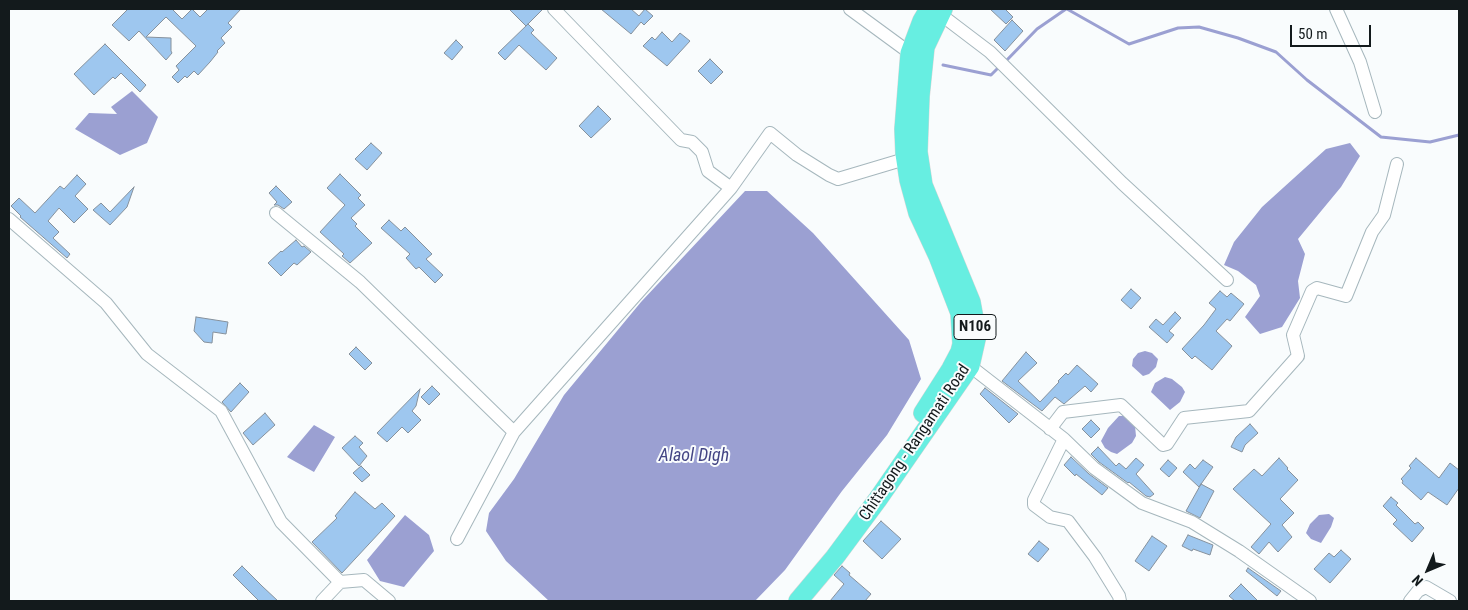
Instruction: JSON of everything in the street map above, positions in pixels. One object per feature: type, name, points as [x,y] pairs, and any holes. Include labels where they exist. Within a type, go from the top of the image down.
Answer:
[{"type":"highway","name":"Chittagong - Rangamati Road","points":[[785,601],[836,536],[919,418],[960,352],[962,329],[960,313],[938,256],[918,213],[911,189],[906,159],[904,129],[910,53],[937,10]]},
{"type":"highway","name":"Chittagong - Rangamati Road","points":[[798,601],[835,557],[868,513],[970,366],[977,335],[971,302],[923,185],[918,152],[920,96],[925,47],[937,10]]},
{"type":"street","points":[[554,9],[681,140],[692,142],[702,152],[708,171],[731,188]]},
{"type":"street","points":[[850,9],[910,53]]},
{"type":"street","points":[[1336,9],[1360,62],[1375,112]]},
{"type":"street","points":[[937,10],[990,52],[1122,182],[1227,280]]},
{"type":"street","points":[[457,539],[514,432],[731,188],[770,133],[797,155],[838,179],[906,159]]},
{"type":"street","points":[[1050,429],[1063,412],[1121,405],[1163,445],[1167,444],[1184,418],[1249,411],[1298,356],[1293,335],[1312,291],[1317,288],[1346,296],[1372,232],[1384,215],[1397,164]]},
{"type":"street","points":[[276,213],[360,282],[514,432]]},
{"type":"street","points":[[9,219],[106,304],[147,354],[221,411],[281,522],[340,582]]},
{"type":"street","points":[[970,366],[1064,439],[1094,468],[1142,503],[1192,522],[1239,551],[1310,601]]},
{"type":"street","points":[[1064,439],[1034,500],[1034,505],[1050,517],[1068,521],[1095,557],[1119,596],[1120,601]]},
{"type":"street","points":[[322,601],[340,582],[364,580],[389,601]]},
{"type":"street","points":[[1410,601],[1418,591],[1426,587],[1450,601]]},
{"type":"water","points":[[132,91],[158,117],[147,143],[120,155],[75,129],[89,113],[117,114],[111,107]]},
{"type":"water","points":[[1350,143],[1360,156],[1341,187],[1298,239],[1305,254],[1298,281],[1300,298],[1282,327],[1260,334],[1245,317],[1260,296],[1256,285],[1238,271],[1224,265],[1234,242],[1262,207],[1326,149]]},
{"type":"water","name":"Alaol Digh","points":[[745,191],[767,191],[813,233],[909,340],[921,379],[887,435],[842,491],[785,570],[755,601],[549,601],[506,561],[486,531],[489,513],[514,479],[564,395],[641,302]]},
{"type":"water","points":[[1145,351],[1152,353],[1158,359],[1156,367],[1149,374],[1143,376],[1132,366],[1133,359],[1138,353]]},
{"type":"water","points":[[1165,377],[1172,379],[1185,392],[1180,402],[1170,410],[1151,392],[1155,383]]},
{"type":"water","points":[[1119,416],[1124,416],[1135,426],[1136,436],[1132,443],[1117,454],[1105,448],[1101,441],[1108,428]]},
{"type":"water","points":[[314,425],[335,437],[314,472],[287,457]]},
{"type":"water","points":[[1329,514],[1334,518],[1321,543],[1311,539],[1306,533],[1310,524],[1319,515]]},
{"type":"water","points":[[405,515],[429,535],[434,551],[404,587],[380,581],[367,560]]},
{"type":"building","points":[[128,9],[174,9],[182,19],[192,9],[200,17],[208,9],[241,9],[228,23],[232,27],[221,38],[225,43],[210,62],[198,75],[194,71],[178,83],[172,77],[179,70],[176,66],[196,46],[166,17],[146,37],[171,38],[172,53],[166,60],[139,31],[129,41],[112,25]]},
{"type":"building","points":[[509,9],[543,9],[526,26]]},
{"type":"building","points":[[601,9],[631,9],[639,16],[645,9],[653,16],[644,25],[641,22],[631,34]]},
{"type":"building","points":[[990,9],[1005,9],[1013,17],[1006,24]]},
{"type":"building","points":[[1012,20],[1023,31],[1005,51],[994,40]]},
{"type":"building","points":[[528,24],[534,30],[531,33],[557,58],[546,70],[519,45],[505,60],[498,53]]},
{"type":"building","points":[[662,32],[672,42],[680,33],[690,41],[667,66],[643,46],[652,37],[655,40]]},
{"type":"building","points":[[456,40],[463,47],[452,60],[444,53]]},
{"type":"building","points":[[105,44],[146,85],[140,92],[121,73],[115,79],[113,77],[94,95],[74,74]]},
{"type":"building","points":[[710,59],[723,72],[711,84],[698,71]]},
{"type":"building","points":[[598,106],[611,119],[591,138],[579,126]]},
{"type":"building","points":[[371,143],[382,153],[367,170],[355,159]]},
{"type":"building","points":[[340,174],[361,195],[358,198],[365,205],[351,218],[357,224],[355,226],[372,243],[350,263],[342,256],[344,254],[320,232],[345,205],[327,188]]},
{"type":"building","points":[[77,175],[86,184],[75,196],[88,209],[74,223],[59,208],[48,221],[59,232],[53,238],[70,254],[67,258],[20,217],[11,206],[19,198],[35,213],[60,186],[64,189]]},
{"type":"building","points":[[276,186],[292,202],[284,209],[274,205],[277,202],[269,193]]},
{"type":"building","points":[[134,187],[127,207],[110,225],[93,210],[101,203],[110,212]]},
{"type":"building","points":[[389,220],[401,231],[405,227],[432,254],[426,259],[443,275],[435,283],[419,267],[416,269],[406,258],[410,254],[381,228]]},
{"type":"building","points":[[296,240],[302,247],[304,246],[311,252],[297,265],[294,263],[281,276],[268,263]]},
{"type":"building","points":[[1131,289],[1141,298],[1131,309],[1121,300]]},
{"type":"building","points":[[1220,291],[1227,297],[1231,293],[1244,304],[1230,321],[1227,319],[1216,331],[1232,346],[1212,370],[1195,356],[1192,359],[1182,349],[1216,309],[1209,303]]},
{"type":"building","points":[[1175,312],[1181,318],[1169,331],[1174,335],[1167,343],[1149,327],[1156,319],[1163,325]]},
{"type":"building","points":[[196,317],[228,322],[226,334],[213,332],[212,343],[204,342],[194,331]]},
{"type":"building","points":[[356,347],[372,363],[365,370],[349,354]]},
{"type":"building","points":[[1026,352],[1037,363],[1018,381],[1040,402],[1066,373],[1068,375],[1077,365],[1098,384],[1091,392],[1085,386],[1064,404],[1055,397],[1042,411],[1002,381]]},
{"type":"building","points":[[240,383],[249,392],[231,412],[222,402]]},
{"type":"building","points":[[432,386],[440,394],[429,405],[421,397]]},
{"type":"building","points":[[985,388],[1018,414],[1009,423],[980,394]]},
{"type":"building","points":[[420,389],[416,406],[412,411],[421,420],[408,433],[402,427],[387,442],[377,433]]},
{"type":"building","points":[[265,413],[275,425],[253,445],[243,433]]},
{"type":"building","points":[[1091,420],[1100,429],[1091,438],[1082,429]]},
{"type":"building","points":[[1250,424],[1258,433],[1245,445],[1242,452],[1231,447],[1236,437]]},
{"type":"building","points":[[355,436],[363,443],[359,447],[367,456],[359,466],[342,448]]},
{"type":"building","points":[[1098,447],[1116,466],[1119,463],[1126,469],[1136,458],[1144,465],[1136,474],[1154,494],[1150,497],[1146,496],[1099,462],[1091,454]]},
{"type":"building","points":[[1071,457],[1108,488],[1102,495],[1076,474],[1075,476],[1064,465]]},
{"type":"building","points":[[1279,458],[1298,480],[1280,499],[1294,513],[1282,525],[1292,537],[1278,552],[1269,542],[1259,554],[1251,547],[1271,524],[1233,489],[1254,469],[1262,476]]},
{"type":"building","points":[[1416,458],[1439,478],[1450,463],[1459,470],[1459,488],[1447,505],[1428,492],[1421,500],[1402,483],[1401,479],[1411,468],[1409,466]]},
{"type":"building","points":[[1168,460],[1177,468],[1169,477],[1160,469]]},
{"type":"building","points":[[1203,460],[1213,467],[1199,487],[1183,472],[1190,464],[1195,469]]},
{"type":"building","points":[[361,466],[370,475],[362,482],[353,473]]},
{"type":"building","points":[[1201,484],[1214,491],[1200,518],[1186,511]]},
{"type":"building","points":[[355,492],[375,509],[382,503],[395,516],[342,573],[312,542],[337,518],[335,516]]},
{"type":"building","points":[[1391,497],[1398,503],[1396,505],[1415,524],[1418,522],[1424,528],[1412,542],[1393,524],[1397,520],[1383,506]]},
{"type":"building","points":[[881,521],[901,539],[882,559],[863,541]]},
{"type":"building","points":[[1188,535],[1213,545],[1210,555],[1193,549],[1192,551],[1182,546]]},
{"type":"building","points":[[1152,536],[1167,546],[1149,571],[1135,561]]},
{"type":"building","points":[[1039,541],[1049,549],[1038,562],[1028,554]]},
{"type":"building","points":[[1341,550],[1351,559],[1330,583],[1314,569],[1329,553],[1334,557]]},
{"type":"building","points":[[242,566],[278,601],[259,601],[233,575]]},
{"type":"building","points":[[842,566],[850,573],[849,575],[871,594],[865,601],[830,601],[844,584],[834,575]]},
{"type":"building","points":[[1248,568],[1281,591],[1277,596],[1246,571]]},
{"type":"building","points":[[1241,584],[1258,601],[1235,601],[1229,596]]},
{"type":"waterway","points":[[1005,62],[1037,29],[1066,9]]},
{"type":"waterway","points":[[1067,9],[1129,44],[1178,28],[1199,27],[1238,38],[1276,52],[1307,80],[1381,137],[1430,142],[1459,135]]},
{"type":"waterway","points":[[943,65],[991,75],[1000,66]]}]
